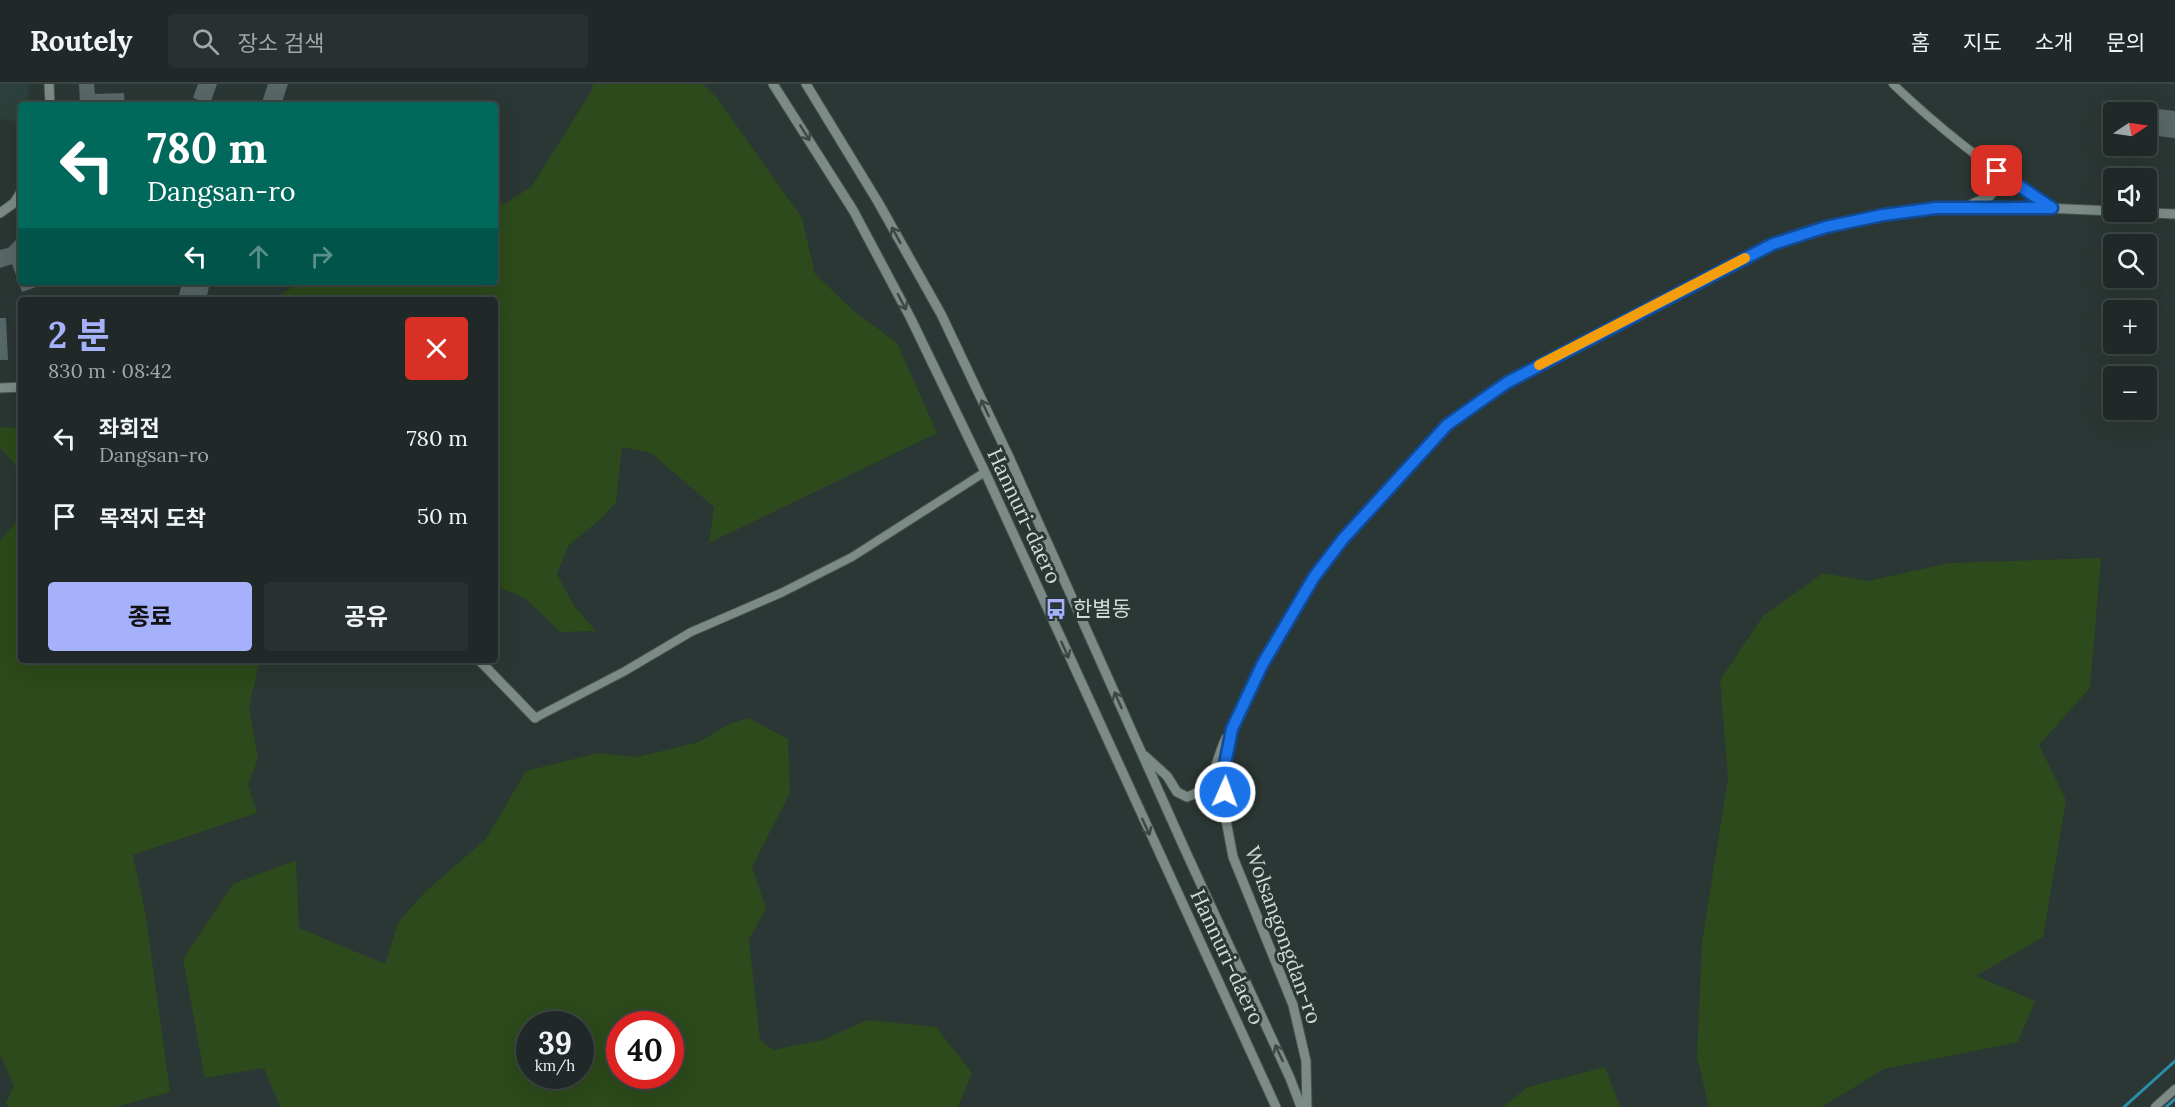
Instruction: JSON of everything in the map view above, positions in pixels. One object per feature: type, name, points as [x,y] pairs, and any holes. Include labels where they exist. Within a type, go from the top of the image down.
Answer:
[{"type":"street","points":[[49,84],[50,102]]},
{"type":"street","name":"Hannuri-daero","points":[[773,84],[853,210],[910,317],[985,472],[1276,1107]]},
{"type":"street","name":"Hannuri-daero","points":[[806,84],[941,314],[1014,467],[1290,1078],[1301,1107]]},
{"type":"street","points":[[1893,84],[1928,117],[2012,183],[2052,208]]},
{"type":"street","points":[[1969,206],[1990,196],[1994,190],[1993,179],[1982,159]]},
{"type":"street","points":[[0,213],[18,196]]},
{"type":"street","name":"Wolsangongdan-ro","points":[[1306,1107],[1306,1061],[1293,1005],[1233,857],[1225,815],[1224,769],[1232,729],[1262,665],[1314,577],[1343,539],[1447,425],[1508,382],[1773,244],[1826,227],[1883,215],[1969,206],[2103,210]]},
{"type":"street","points":[[2157,213],[2175,214]]},
{"type":"street","points":[[0,388],[18,387]]},
{"type":"street","points":[[482,663],[535,718],[625,671],[691,632],[781,593],[852,557],[985,472]]},
{"type":"street","points":[[1142,753],[1167,776],[1177,792],[1187,797],[1197,794],[1206,787],[1225,740],[1232,729]]},
{"type":"street","points":[[2155,1107],[2175,1089]]},
{"type":"shaded area","points":[[0,84],[29,84],[28,102],[18,102],[18,122],[0,119]]},
{"type":"green space","points":[[593,84],[703,84],[717,98],[802,218],[815,274],[855,312],[897,343],[937,433],[709,543],[714,507],[651,453],[622,447],[616,502],[603,517],[569,545],[557,574],[574,606],[596,631],[560,632],[525,598],[498,587],[498,297],[278,297],[296,285],[498,285],[498,199],[503,205],[532,186],[592,90]]},
{"type":"green space","points":[[0,427],[18,428],[18,468],[0,448]]},
{"type":"green space","points":[[18,520],[18,663],[259,663],[249,707],[258,758],[248,785],[257,813],[133,855],[146,917],[170,1092],[116,1107],[8,1107],[6,1103],[14,1086],[0,1054],[0,541]]},
{"type":"green space","points":[[2101,558],[2090,688],[2039,745],[2066,800],[2043,937],[1976,976],[2035,1001],[2018,1042],[1884,1069],[1822,1107],[1709,1107],[1697,1057],[1702,942],[1728,778],[1720,680],[1763,616],[1823,573],[1868,581],[1949,563]]},
{"type":"green space","points":[[748,718],[788,739],[790,793],[752,867],[766,908],[749,940],[760,1040],[773,1050],[823,1040],[867,1020],[936,1027],[972,1073],[958,1107],[280,1107],[264,1068],[205,1078],[183,959],[233,884],[296,860],[299,928],[385,964],[399,921],[426,891],[486,839],[526,771],[598,753],[637,757],[699,742],[729,724]]},
{"type":"green space","points":[[1605,1067],[1620,1107],[1503,1107],[1528,1087]]},
{"type":"building","points":[[79,84],[94,84],[95,94],[124,93],[125,102],[80,102]]},
{"type":"building","points":[[198,84],[217,84],[211,102],[193,98]]},
{"type":"building","points":[[268,84],[288,84],[282,102],[262,102]]},
{"type":"building","points":[[2159,109],[2175,111],[2175,138],[2157,136]]},
{"type":"building","points":[[18,238],[18,281],[12,264],[0,268],[0,250],[8,248]]},
{"type":"building","points":[[20,285],[42,285],[22,292]]},
{"type":"building","points":[[181,285],[209,285],[207,297],[179,297]]},
{"type":"building","points":[[0,318],[6,318],[8,360],[0,360]]},
{"type":"waterway","points":[[2124,1107],[2175,1061]]},
{"type":"waterway","points":[[2166,1107],[2175,1099]]},
{"type":"slow traffic","points":[[1539,365],[1745,258]]},
{"type":"place","name":"한별동","points":[[1056,609]]},
{"type":"route","points":[[1225,792],[1224,769],[1232,729],[1262,665],[1289,616],[1314,577],[1343,539],[1447,425],[1508,382],[1773,244],[1826,227],[1883,215],[1936,208],[1983,206],[2052,208],[1997,171]]}]
